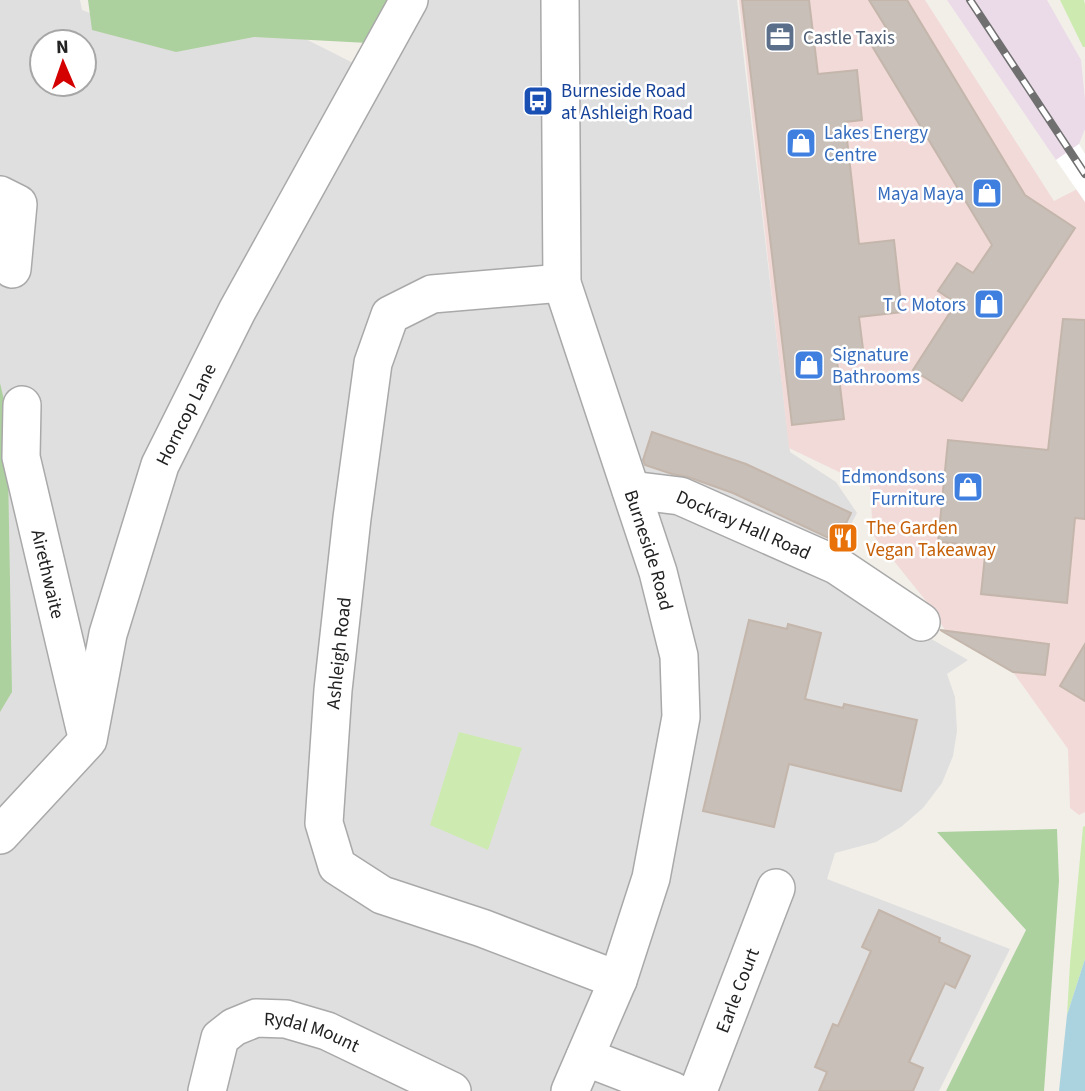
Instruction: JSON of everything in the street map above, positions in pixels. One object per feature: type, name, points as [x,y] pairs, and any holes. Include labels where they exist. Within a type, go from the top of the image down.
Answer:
[{"type":"street","name":"Horncop Lane","points":[[88,740],[108,634],[160,465],[237,312],[408,0]]},
{"type":"street","name":"Burneside Road","points":[[560,0],[562,283],[658,572],[679,656],[681,717],[651,878],[618,980],[570,1091]]},
{"type":"street","points":[[0,195],[18,204],[12,269]]},
{"type":"street","name":"Ashleigh Road","points":[[562,283],[432,294],[390,315],[373,363],[352,518],[333,690],[324,823],[337,866],[382,895],[482,928],[618,980]]},
{"type":"street","name":"Airethwaite","points":[[22,405],[21,457],[88,740]]},
{"type":"street","name":"Dockray Hall Road","points":[[631,490],[680,496],[836,565],[921,622]]},
{"type":"street","points":[[0,835],[88,740]]},
{"type":"street","name":"Earle Court","points":[[698,1091],[776,888]]},
{"type":"street","name":"Rydal Mount","points":[[207,1091],[220,1038],[234,1027],[256,1018],[286,1019],[327,1031],[452,1091]]},
{"type":"street","points":[[585,1057],[673,1091]]},
{"type":"shaded area","points":[[0,0],[80,0],[82,10],[181,48],[256,14],[387,80],[425,0],[737,0],[790,452],[836,482],[857,513],[823,577],[968,660],[947,674],[955,697],[957,731],[953,756],[942,783],[923,808],[901,827],[876,842],[835,853],[827,879],[1010,949],[939,1091],[0,1091]]},
{"type":"shaded area","points":[[739,0],[925,0],[1054,201],[1085,185],[1085,812],[1079,815],[1070,808],[1068,749],[1013,672],[947,633],[926,601],[873,535],[870,487],[789,448]]},
{"type":"shaded area","points":[[947,0],[1047,0],[1081,60],[1085,129],[1079,144],[1056,160]]},
{"type":"green space","points":[[88,0],[392,0],[368,43],[254,37],[176,52],[92,28]]},
{"type":"green space","points":[[1060,0],[1084,0],[1085,47],[1083,47]]},
{"type":"green space","points":[[0,383],[7,413],[12,692],[0,712]]},
{"type":"green space","points":[[459,732],[522,748],[488,850],[430,825]]},
{"type":"green space","points":[[1085,826],[1085,959],[1067,1015],[1070,963]]},
{"type":"green space","points":[[1057,829],[1059,881],[1044,1091],[946,1091],[1026,930],[937,832]]},
{"type":"water","points":[[1085,959],[1085,1091],[1059,1091],[1067,1015]]},
{"type":"pier","points":[[1079,144],[1085,154],[1085,202],[1056,160]]},
{"type":"building","points":[[742,0],[809,0],[818,74],[857,70],[862,120],[845,122],[859,244],[894,240],[902,312],[859,317],[863,349],[836,352],[844,419],[792,425]]},
{"type":"building","points":[[869,0],[907,0],[1025,195],[1075,228],[962,401],[913,370],[956,303],[938,291],[957,263],[973,273],[992,245],[872,46],[890,34]]},
{"type":"building","points":[[1063,319],[1085,320],[1085,519],[1075,518],[1067,603],[981,594],[986,546],[938,542],[948,440],[1048,450]]},
{"type":"building","points":[[652,432],[746,464],[851,513],[837,542],[733,493],[645,465],[643,460]]},
{"type":"building","points":[[749,620],[787,629],[788,624],[821,633],[805,699],[843,708],[844,704],[917,720],[901,791],[789,764],[774,827],[703,811]]},
{"type":"building","points":[[940,630],[1049,644],[1045,675],[1013,672]]},
{"type":"building","points":[[1085,644],[1085,701],[1060,686]]},
{"type":"building","points":[[879,910],[940,938],[939,942],[970,956],[955,988],[945,983],[909,1062],[923,1068],[913,1091],[819,1091],[827,1072],[815,1067],[833,1024],[838,1026],[871,951],[862,947]]},
{"type":"railway","points":[[970,0],[1085,174]]},
{"type":"place","name":"Castle Taxis","points":[[780,37]]},
{"type":"place","name":"Burneside Road at Ashleigh Road","points":[[538,101]]},
{"type":"place","name":"Lakes Energy Centre","points":[[801,143]]},
{"type":"place","name":"Maya Maya","points":[[987,193]]},
{"type":"place","name":"T C Motors","points":[[989,304]]},
{"type":"place","name":"Signature Bathrooms","points":[[809,365]]},
{"type":"place","name":"Edmondsons Furniture","points":[[968,487]]},
{"type":"place","name":"The Garden Vegan Takeaway","points":[[843,538]]}]
